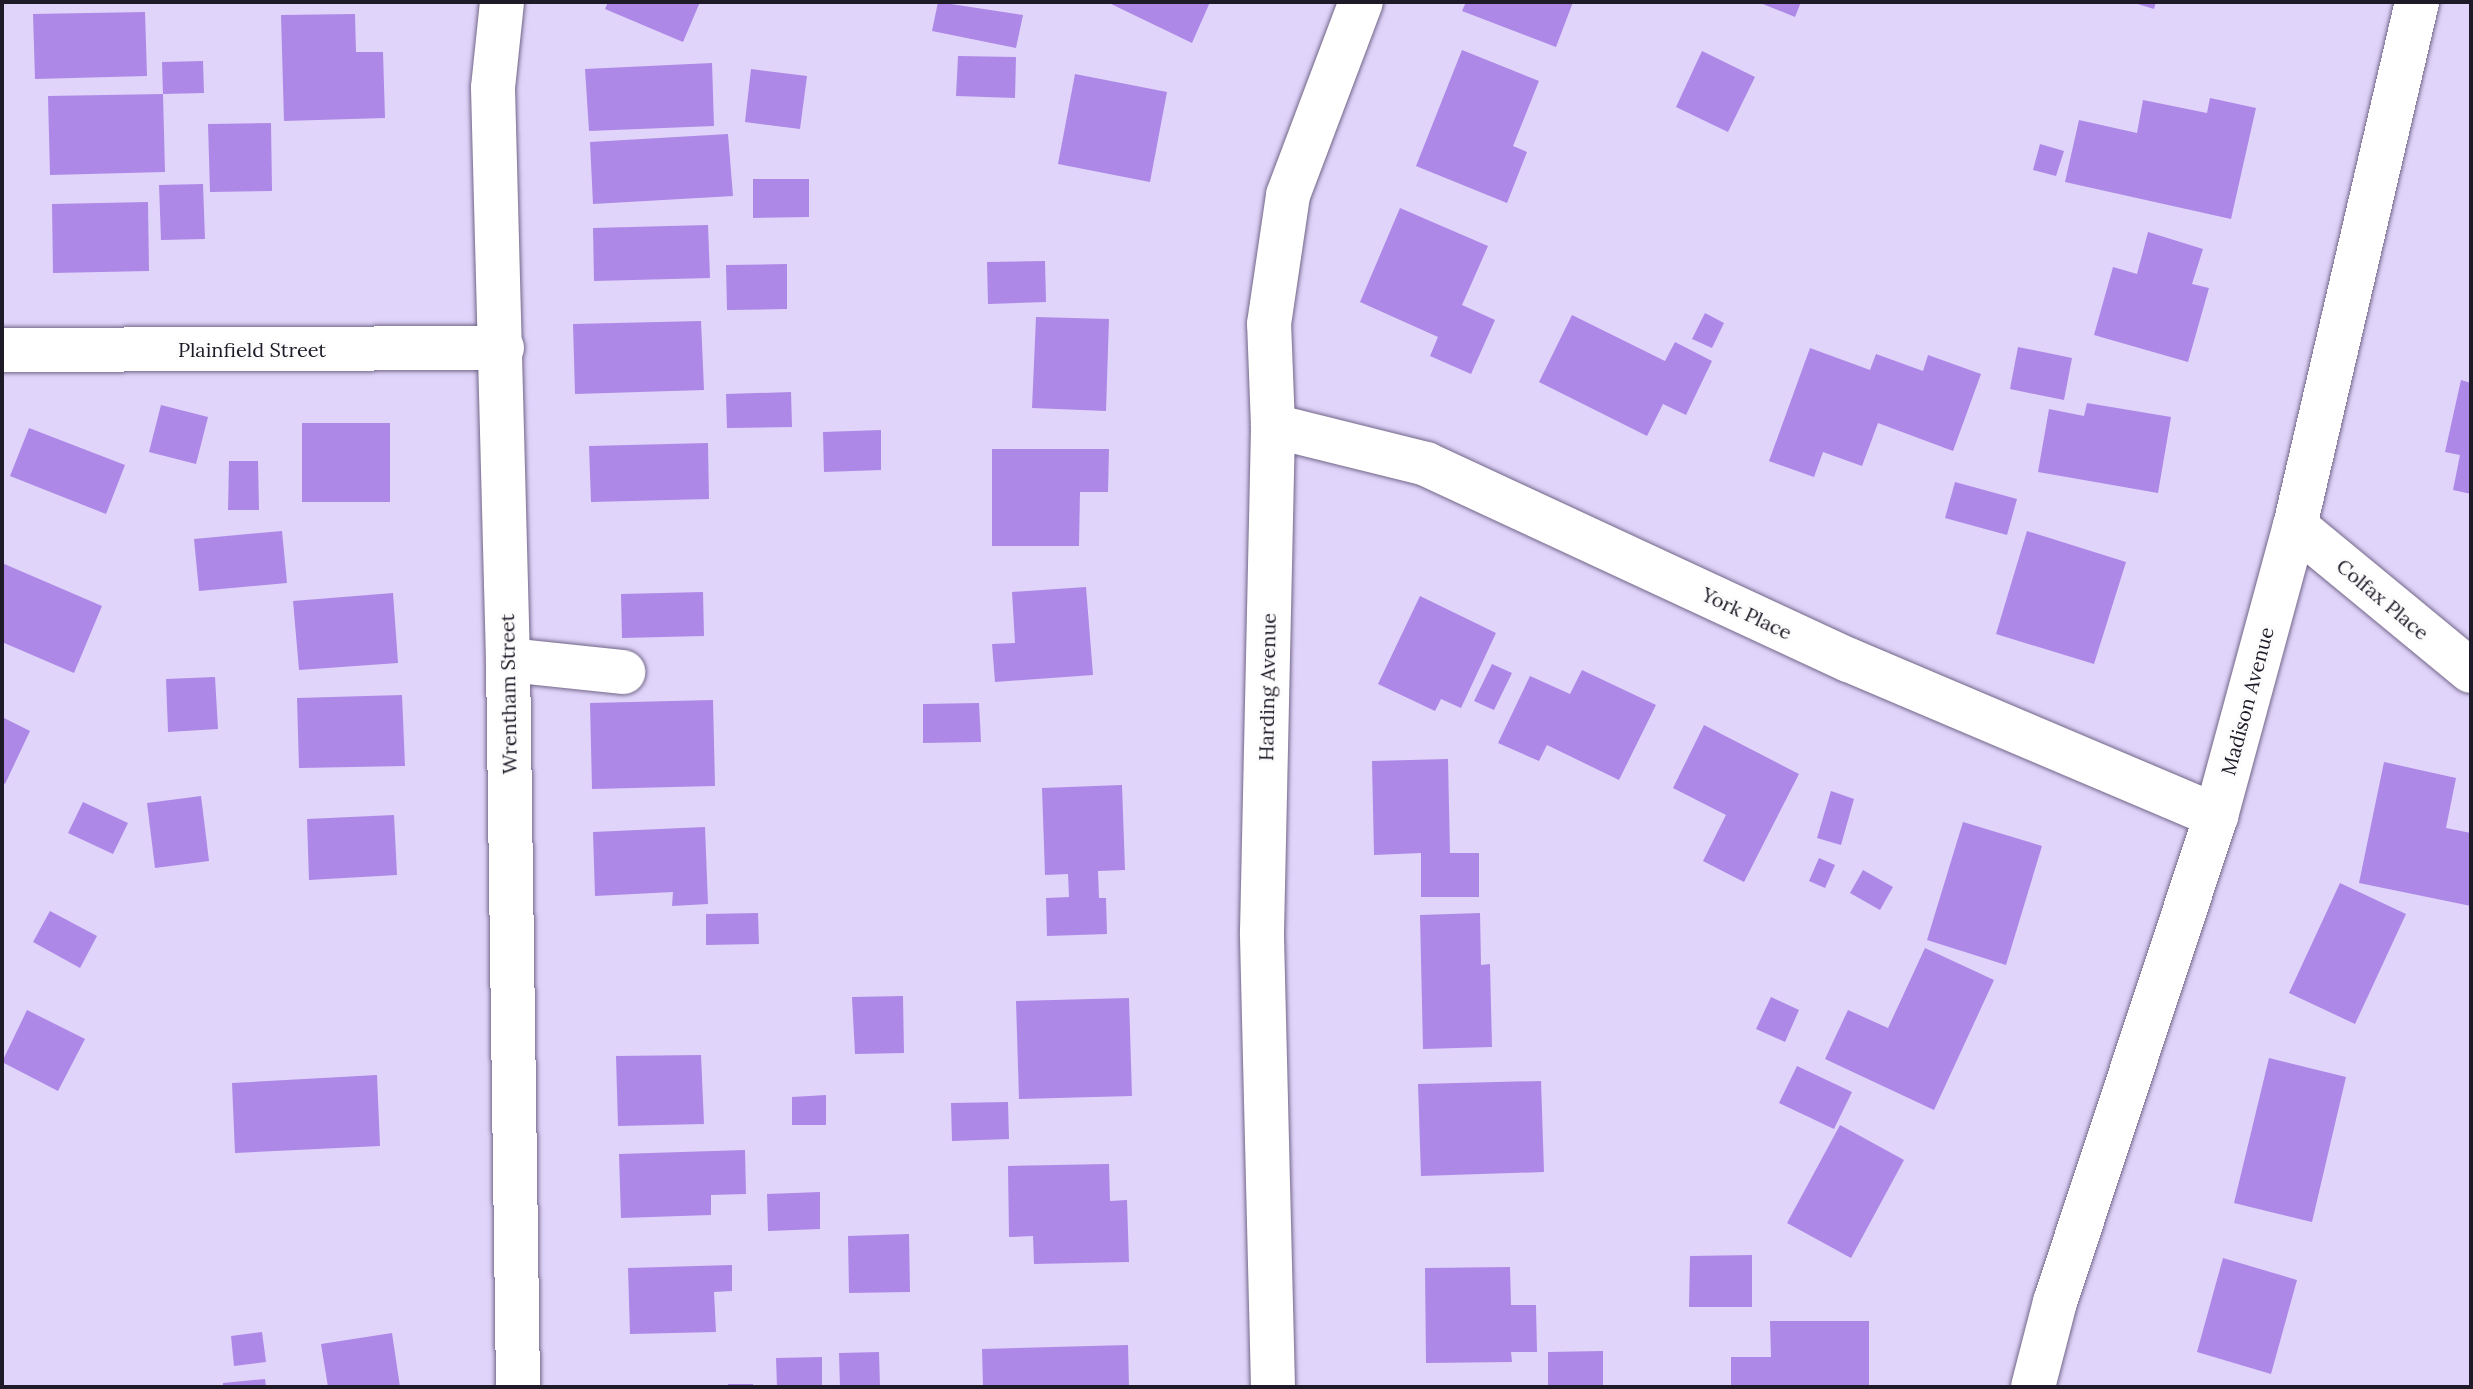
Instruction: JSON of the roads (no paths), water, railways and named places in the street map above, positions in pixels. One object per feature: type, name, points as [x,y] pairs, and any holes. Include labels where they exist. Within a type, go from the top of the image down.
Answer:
[{"type":"street","name":"Wrentham Street","points":[[502,2],[493,88],[502,348],[518,1387]]},
{"type":"street","name":"Harding Avenue","points":[[1273,1387],[1262,932],[1273,426],[1269,324],[1288,195],[1361,2]]},
{"type":"street","name":"Madison Avenue","points":[[2033,1387],[2055,1302],[2216,816],[2295,526],[2417,2]]},
{"type":"street","name":"Plainfield Street","points":[[2,350],[502,348]]},
{"type":"street","name":"York Place","points":[[1273,426],[1426,464],[1849,660],[2216,816]]},
{"type":"street","name":"Colfax Place","points":[[2295,526],[2471,671]]},
{"type":"street","points":[[508,660],[623,672]]}]
